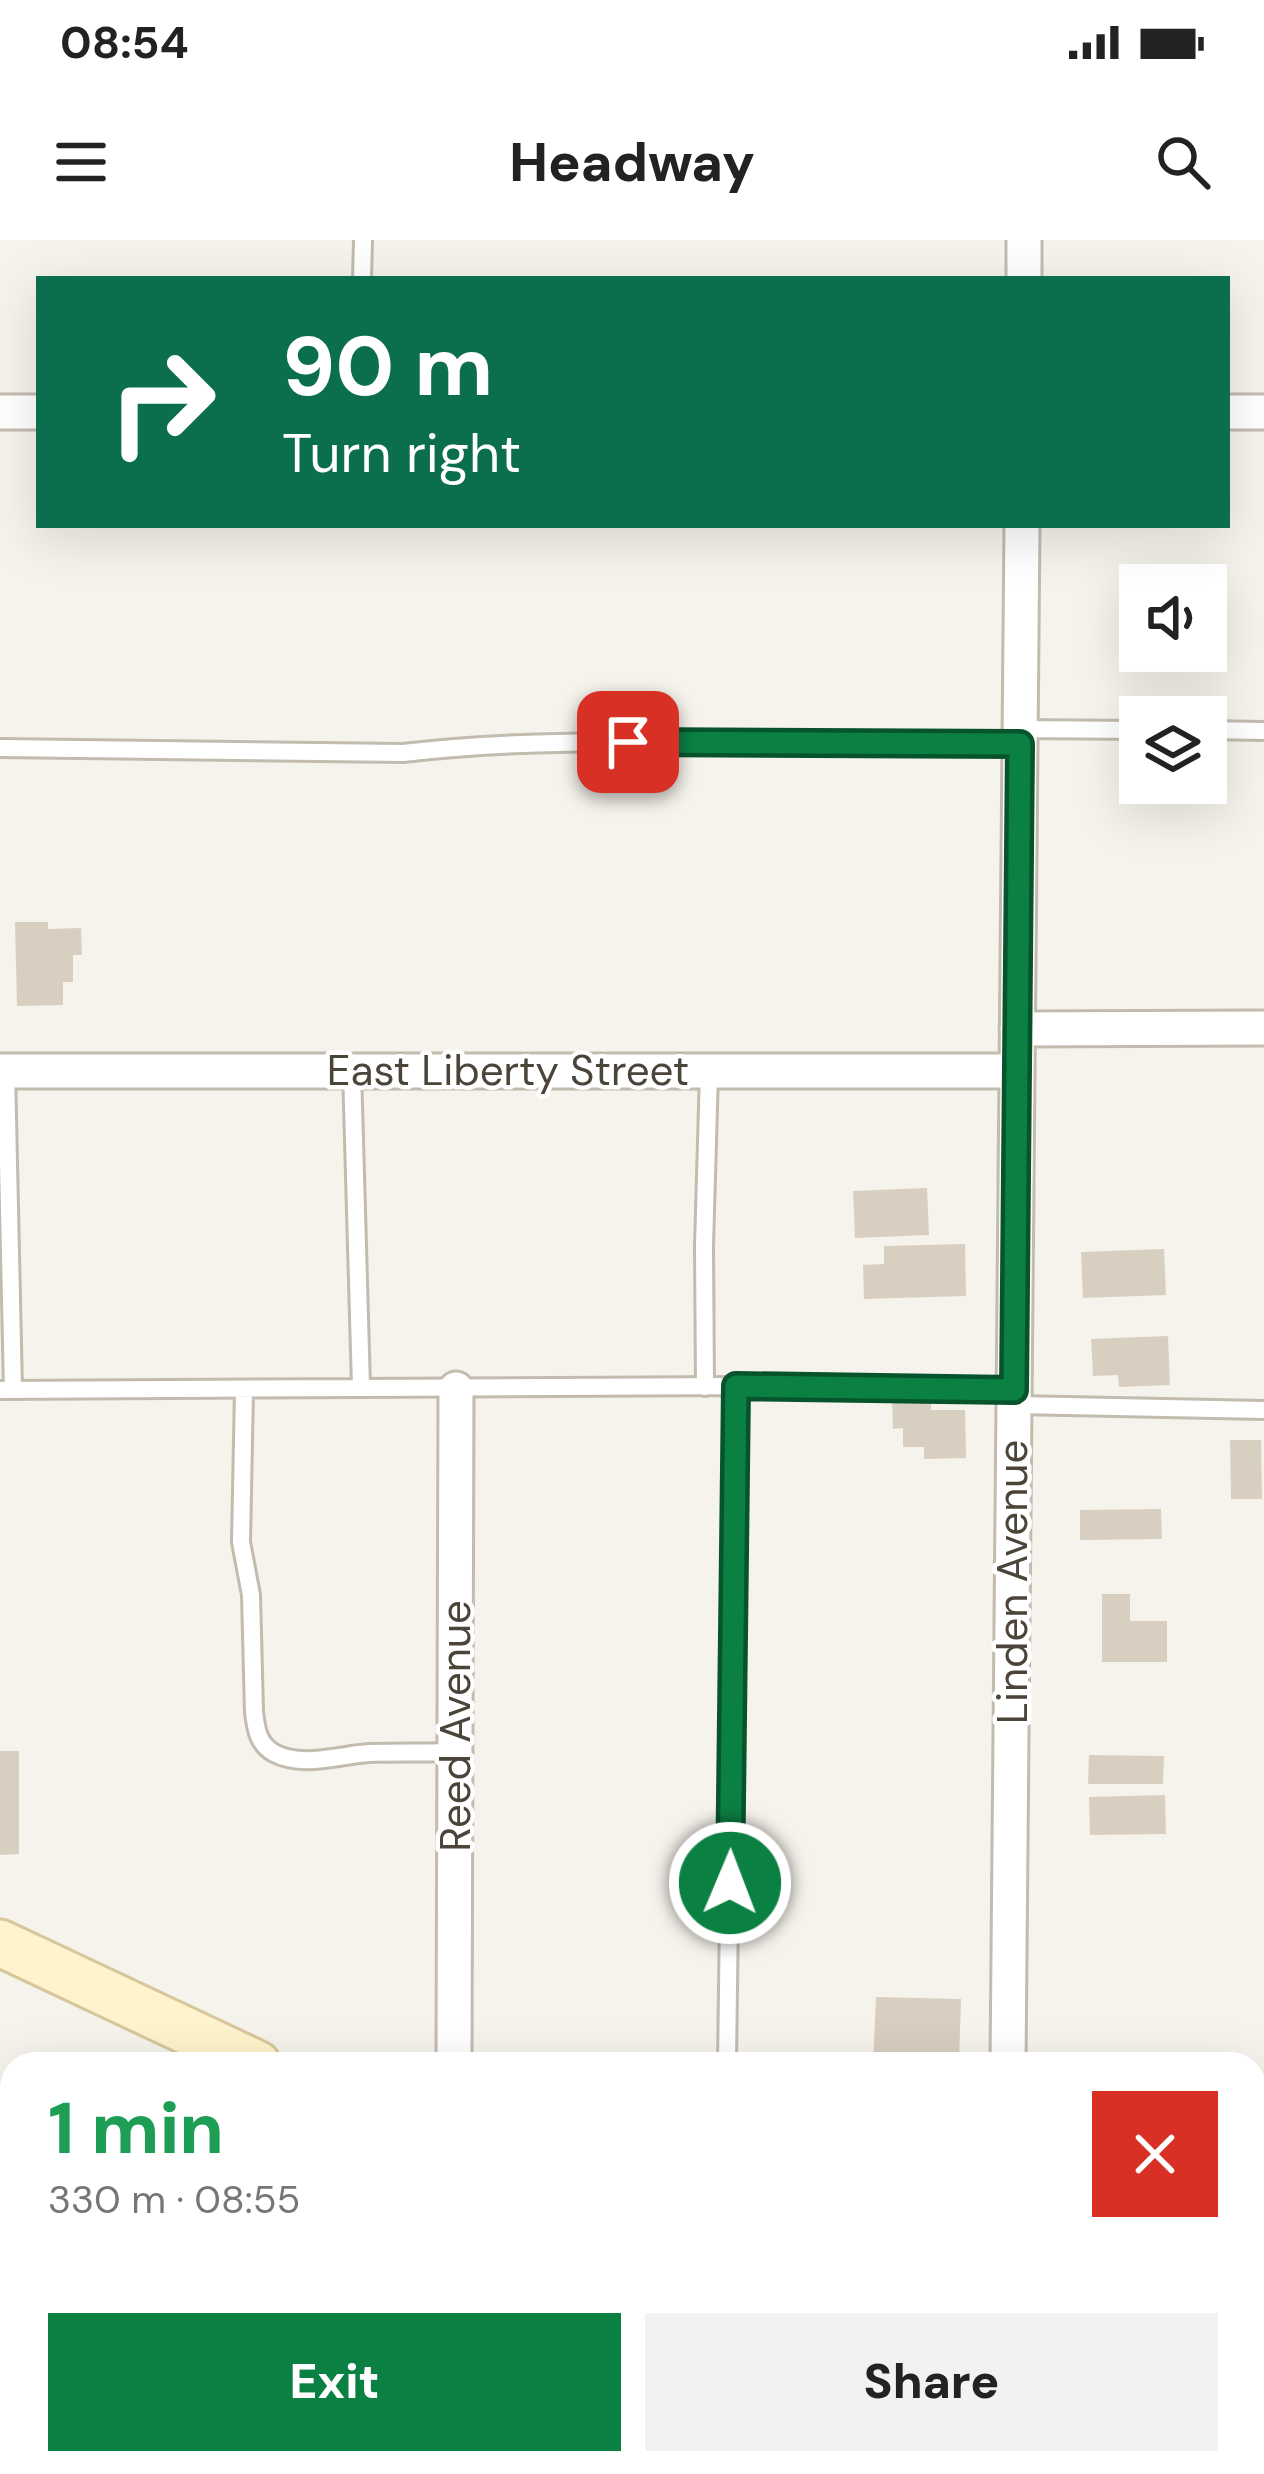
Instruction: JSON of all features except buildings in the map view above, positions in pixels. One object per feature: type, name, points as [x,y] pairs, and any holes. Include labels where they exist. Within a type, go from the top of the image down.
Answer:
[{"type":"street","points":[[1024,240],[1024,276]]},
{"type":"street","points":[[0,412],[36,412]]},
{"type":"street","points":[[1230,412],[1264,412]]},
{"type":"street","name":"Linden Avenue","points":[[1008,2052],[1022,528]]},
{"type":"street","points":[[1017,1029],[1264,1028]]},
{"type":"street","name":"East Liberty Street","points":[[3,1071],[1017,1071]]},
{"type":"street","name":"Reed Avenue","points":[[454,2052],[456,1389]]},
{"type":"street","points":[[0,1943],[232,2052]]},
{"type":"lane","points":[[362,276],[363,240]]},
{"type":"lane","points":[[1227,730],[1264,731]]},
{"type":"lane","points":[[0,748],[403,752],[585,742],[843,745],[1119,731]]},
{"type":"lane","points":[[352,1069],[361,1387]]},
{"type":"lane","points":[[3,1071],[7,1390],[736,1386],[1264,1411]]},
{"type":"lane","points":[[705,1387],[709,1072]]},
{"type":"lane","points":[[727,2052],[736,1386]]},
{"type":"lane","points":[[244,1390],[241,1542],[251,1595],[254,1712],[262,1743],[285,1757],[307,1760],[368,1753],[455,1752]]},
{"type":"route","points":[[628,742],[1020,744],[1014,1390],[736,1386],[730,1883]]}]
